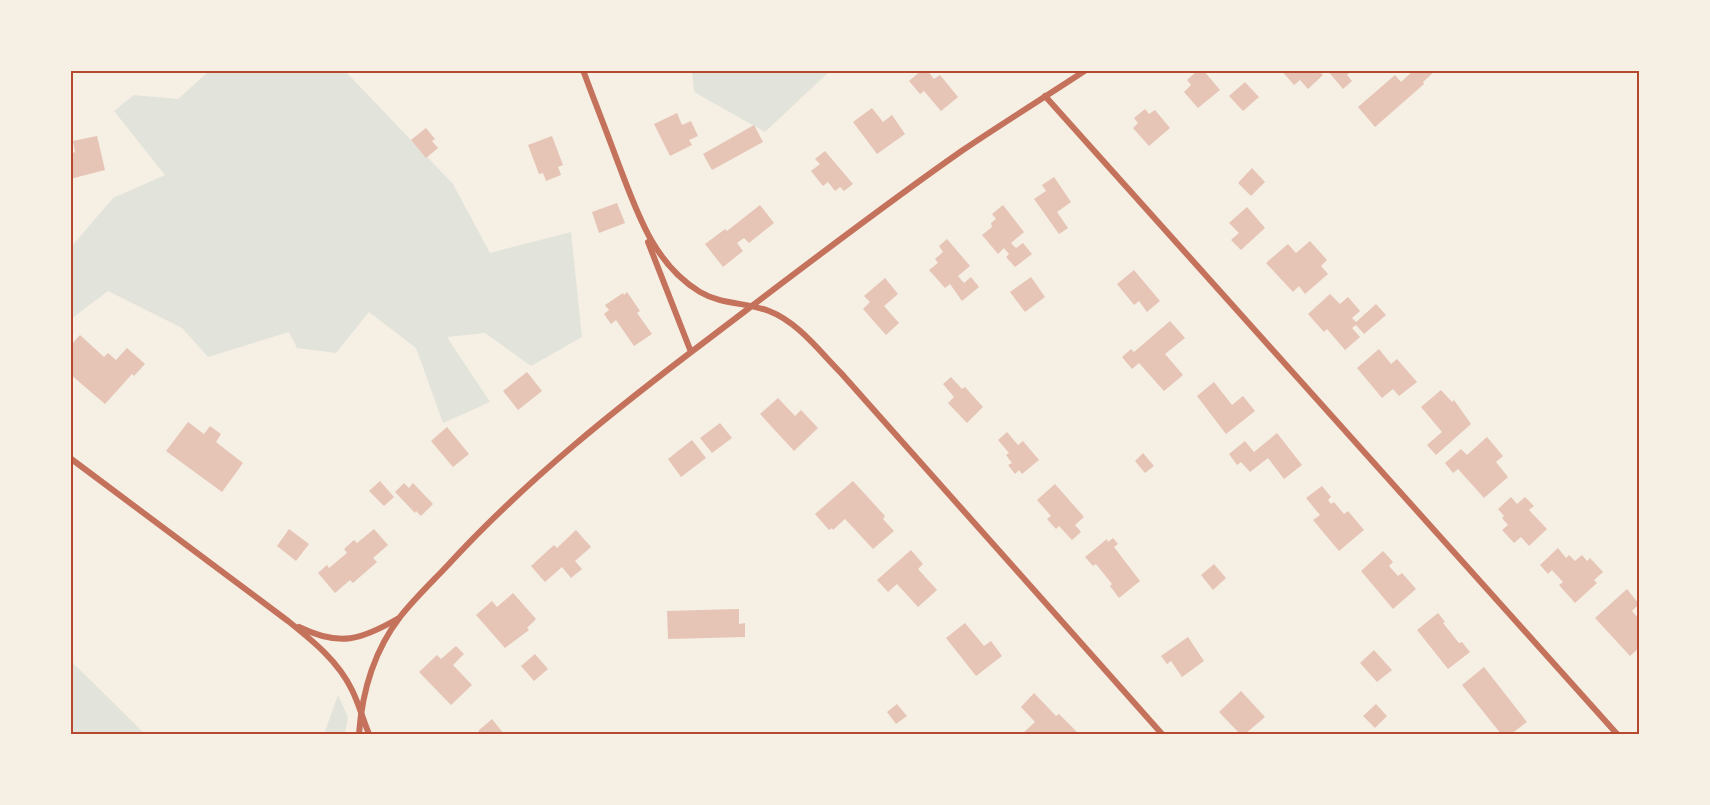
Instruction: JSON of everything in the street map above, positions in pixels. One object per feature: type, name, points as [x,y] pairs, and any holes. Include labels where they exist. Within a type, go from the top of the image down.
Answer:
[{"type":"street","points":[[583,70],[691,352]]},
{"type":"street","points":[[359,735],[360,714],[367,681],[381,649],[399,618],[473,537],[535,478],[616,410],[894,199],[964,149],[1086,70]]},
{"type":"street","points":[[1045,96],[1617,735]]},
{"type":"street","points":[[641,224],[659,253],[685,281],[716,300],[752,305],[771,311],[788,321],[840,374],[1162,735]]},
{"type":"street","points":[[70,458],[320,647],[339,668],[352,691],[369,735]]},
{"type":"street","points":[[288,621],[318,636],[339,640],[358,637],[378,630],[399,618]]},
{"type":"shaded area","points":[[344,70],[453,184],[490,253],[571,232],[582,337],[531,366],[485,333],[447,337],[490,402],[443,423],[416,348],[369,312],[336,353],[297,348],[289,332],[208,357],[182,328],[108,291],[71,319],[71,247],[113,198],[165,175],[114,111],[134,95],[178,99],[209,71]]},
{"type":"shaded area","points":[[692,71],[830,71],[765,132],[694,92]]},
{"type":"shaded area","points":[[71,661],[145,734],[71,734]]},
{"type":"shaded area","points":[[338,695],[348,717],[345,734],[324,734]]},
{"type":"building","points":[[922,70],[927,70],[934,79],[940,75],[958,97],[941,111],[924,91],[920,94],[909,81]]},
{"type":"building","points":[[1198,70],[1203,70],[1220,90],[1198,108],[1184,92],[1191,85],[1187,80]]},
{"type":"building","points":[[1281,70],[1319,70],[1323,75],[1308,89],[1300,80],[1294,85]]},
{"type":"building","points":[[1327,70],[1352,70],[1347,75],[1352,81],[1343,89]]},
{"type":"building","points":[[1414,70],[1436,70],[1423,82],[1424,84],[1375,127],[1358,107],[1395,75],[1401,82]]},
{"type":"building","points":[[1245,82],[1259,97],[1243,111],[1229,96]]},
{"type":"building","points":[[872,108],[883,122],[892,115],[905,134],[877,154],[853,122]]},
{"type":"building","points":[[1145,109],[1149,114],[1155,110],[1170,128],[1149,146],[1133,128],[1138,123],[1134,118]]},
{"type":"building","points":[[677,113],[682,125],[691,121],[698,136],[689,140],[692,145],[670,156],[654,124]]},
{"type":"building","points":[[754,125],[763,142],[712,170],[703,154]]},
{"type":"building","points":[[426,128],[435,139],[432,141],[438,148],[426,158],[411,140]]},
{"type":"building","points":[[97,136],[105,170],[70,179],[70,154],[75,152],[73,141]]},
{"type":"building","points":[[552,136],[563,165],[558,167],[561,175],[546,181],[543,173],[539,174],[528,145]]},
{"type":"building","points":[[825,151],[853,184],[844,191],[840,187],[835,191],[828,182],[823,186],[811,171],[820,164],[815,159]]},
{"type":"building","points":[[1252,168],[1265,182],[1251,196],[1238,183]]},
{"type":"building","points":[[1054,177],[1071,202],[1057,212],[1068,228],[1059,234],[1034,199],[1046,191],[1042,185]]},
{"type":"building","points":[[617,203],[625,223],[599,233],[592,212]]},
{"type":"building","points":[[760,205],[774,223],[749,243],[744,238],[737,243],[743,251],[723,267],[705,244],[725,229],[727,231]]},
{"type":"building","points":[[1003,205],[1024,232],[1011,243],[1016,248],[1023,243],[1032,254],[1015,267],[1006,257],[1009,254],[1004,248],[998,254],[982,235],[992,227],[991,223],[996,219],[992,214]]},
{"type":"building","points":[[1247,207],[1265,228],[1241,250],[1231,240],[1239,233],[1229,223]]},
{"type":"building","points":[[947,239],[970,266],[958,276],[964,283],[971,277],[979,287],[962,301],[950,284],[945,288],[929,270],[938,263],[935,259],[943,252],[939,246]]},
{"type":"building","points":[[1310,241],[1327,260],[1321,266],[1328,274],[1305,294],[1299,286],[1293,292],[1266,263],[1288,244],[1296,253]]},
{"type":"building","points":[[1134,270],[1160,301],[1147,312],[1139,301],[1134,305],[1117,284]]},
{"type":"building","points":[[1031,277],[1045,297],[1025,312],[1010,292]]},
{"type":"building","points":[[885,278],[898,294],[884,306],[899,323],[886,335],[863,309],[870,302],[864,296]]},
{"type":"building","points":[[627,292],[640,311],[637,313],[652,334],[634,346],[616,320],[611,324],[604,314],[609,310],[605,305]]},
{"type":"building","points":[[1330,294],[1340,304],[1348,297],[1360,311],[1352,318],[1356,322],[1376,304],[1386,315],[1364,334],[1356,325],[1352,328],[1360,337],[1345,350],[1327,329],[1324,332],[1308,314]]},
{"type":"building","points":[[1170,321],[1185,338],[1165,354],[1183,375],[1164,391],[1139,363],[1132,369],[1122,357],[1131,349],[1134,352]]},
{"type":"building","points":[[80,335],[104,357],[108,353],[116,360],[127,348],[145,364],[134,376],[132,374],[105,404],[70,374],[70,346]]},
{"type":"building","points":[[1379,349],[1391,364],[1397,359],[1417,382],[1399,396],[1393,389],[1382,398],[1357,368]]},
{"type":"building","points":[[527,372],[542,391],[518,410],[503,391]]},
{"type":"building","points":[[951,377],[962,389],[965,387],[983,407],[967,423],[948,403],[954,397],[943,384]]},
{"type":"building","points":[[1214,382],[1232,405],[1243,396],[1255,411],[1226,434],[1197,396]]},
{"type":"building","points":[[1441,390],[1452,402],[1454,400],[1471,424],[1436,455],[1427,445],[1442,432],[1421,407]]},
{"type":"building","points":[[778,398],[795,416],[801,410],[818,428],[794,451],[760,414]]},
{"type":"building","points":[[188,422],[204,434],[210,426],[221,434],[216,442],[243,463],[222,492],[166,451]]},
{"type":"building","points":[[720,423],[732,438],[712,453],[700,438]]},
{"type":"building","points":[[447,427],[469,454],[453,467],[431,441]]},
{"type":"building","points":[[1007,432],[1018,445],[1023,441],[1039,460],[1022,474],[1019,470],[1015,474],[1008,465],[1012,463],[1006,455],[1009,453],[998,440]]},
{"type":"building","points":[[1277,433],[1302,465],[1284,479],[1268,458],[1250,472],[1241,462],[1237,465],[1229,454],[1245,441],[1254,452]]},
{"type":"building","points":[[1487,437],[1503,456],[1496,462],[1508,477],[1484,498],[1458,469],[1453,473],[1445,463],[1461,449],[1467,455]]},
{"type":"building","points":[[692,440],[706,458],[681,477],[668,459]]},
{"type":"building","points":[[1143,453],[1154,466],[1145,473],[1135,461]]},
{"type":"building","points":[[380,481],[394,497],[384,506],[369,491]]},
{"type":"building","points":[[853,481],[885,516],[883,519],[894,531],[873,549],[845,519],[833,530],[832,528],[829,530],[815,514]]},
{"type":"building","points":[[404,483],[409,488],[413,483],[433,504],[421,516],[416,511],[415,513],[395,492]]},
{"type":"building","points":[[1055,484],[1084,517],[1075,525],[1081,532],[1072,540],[1059,526],[1056,529],[1047,519],[1051,516],[1037,500]]},
{"type":"building","points":[[1322,486],[1331,497],[1328,500],[1331,504],[1334,502],[1344,514],[1348,511],[1364,530],[1339,551],[1313,520],[1320,515],[1306,498]]},
{"type":"building","points":[[1511,497],[1517,504],[1525,497],[1534,506],[1529,510],[1547,529],[1529,546],[1521,537],[1514,543],[1502,530],[1508,525],[1498,509]]},
{"type":"building","points":[[289,529],[309,544],[296,561],[277,546]]},
{"type":"building","points":[[374,529],[388,545],[373,558],[377,562],[353,583],[350,580],[335,593],[318,573],[327,565],[329,568],[347,553],[344,549],[354,540],[357,543]]},
{"type":"building","points":[[576,530],[591,547],[575,561],[582,569],[571,578],[562,567],[545,582],[531,566],[554,545],[557,548]]},
{"type":"building","points":[[1113,538],[1118,544],[1114,547],[1140,581],[1119,598],[1110,586],[1112,584],[1096,564],[1093,566],[1085,557],[1107,539],[1108,542]]},
{"type":"building","points":[[1558,548],[1566,558],[1569,555],[1575,561],[1582,555],[1587,561],[1590,558],[1603,572],[1594,580],[1597,583],[1575,603],[1559,585],[1563,582],[1552,570],[1548,574],[1540,565]]},
{"type":"building","points":[[911,550],[923,564],[918,569],[937,590],[918,607],[897,584],[888,592],[877,580]]},
{"type":"building","points":[[1383,551],[1393,562],[1389,566],[1398,576],[1402,573],[1416,589],[1393,609],[1361,571]]},
{"type":"building","points":[[1214,564],[1226,578],[1213,590],[1201,575]]},
{"type":"building","points":[[1627,589],[1639,604],[1632,611],[1640,620],[1640,647],[1630,656],[1595,618]]},
{"type":"building","points":[[513,593],[536,619],[527,628],[529,630],[505,648],[476,615],[492,601],[497,607]]},
{"type":"building","points":[[739,609],[739,624],[745,623],[745,637],[668,639],[667,611]]},
{"type":"building","points":[[1438,613],[1459,643],[1462,642],[1470,652],[1448,669],[1417,630]]},
{"type":"building","points":[[965,623],[984,646],[991,641],[1002,656],[976,676],[946,638]]},
{"type":"building","points":[[1188,637],[1204,661],[1182,677],[1171,661],[1167,664],[1161,656]]},
{"type":"building","points":[[456,646],[464,654],[453,665],[472,685],[451,705],[419,672],[437,655],[441,659]]},
{"type":"building","points":[[1374,650],[1392,670],[1377,682],[1360,663]]},
{"type":"building","points":[[535,654],[548,669],[534,681],[521,666]]},
{"type":"building","points":[[1484,667],[1527,722],[1511,734],[1501,734],[1462,685]]},
{"type":"building","points":[[1241,691],[1265,717],[1245,734],[1240,734],[1219,712]]},
{"type":"building","points":[[1034,693],[1056,716],[1059,714],[1079,734],[1022,734],[1035,722],[1021,707]]},
{"type":"building","points":[[897,704],[907,716],[896,724],[887,712]]},
{"type":"building","points":[[1376,704],[1387,716],[1375,728],[1363,716]]},
{"type":"building","points":[[492,719],[504,734],[482,734],[478,731]]}]
